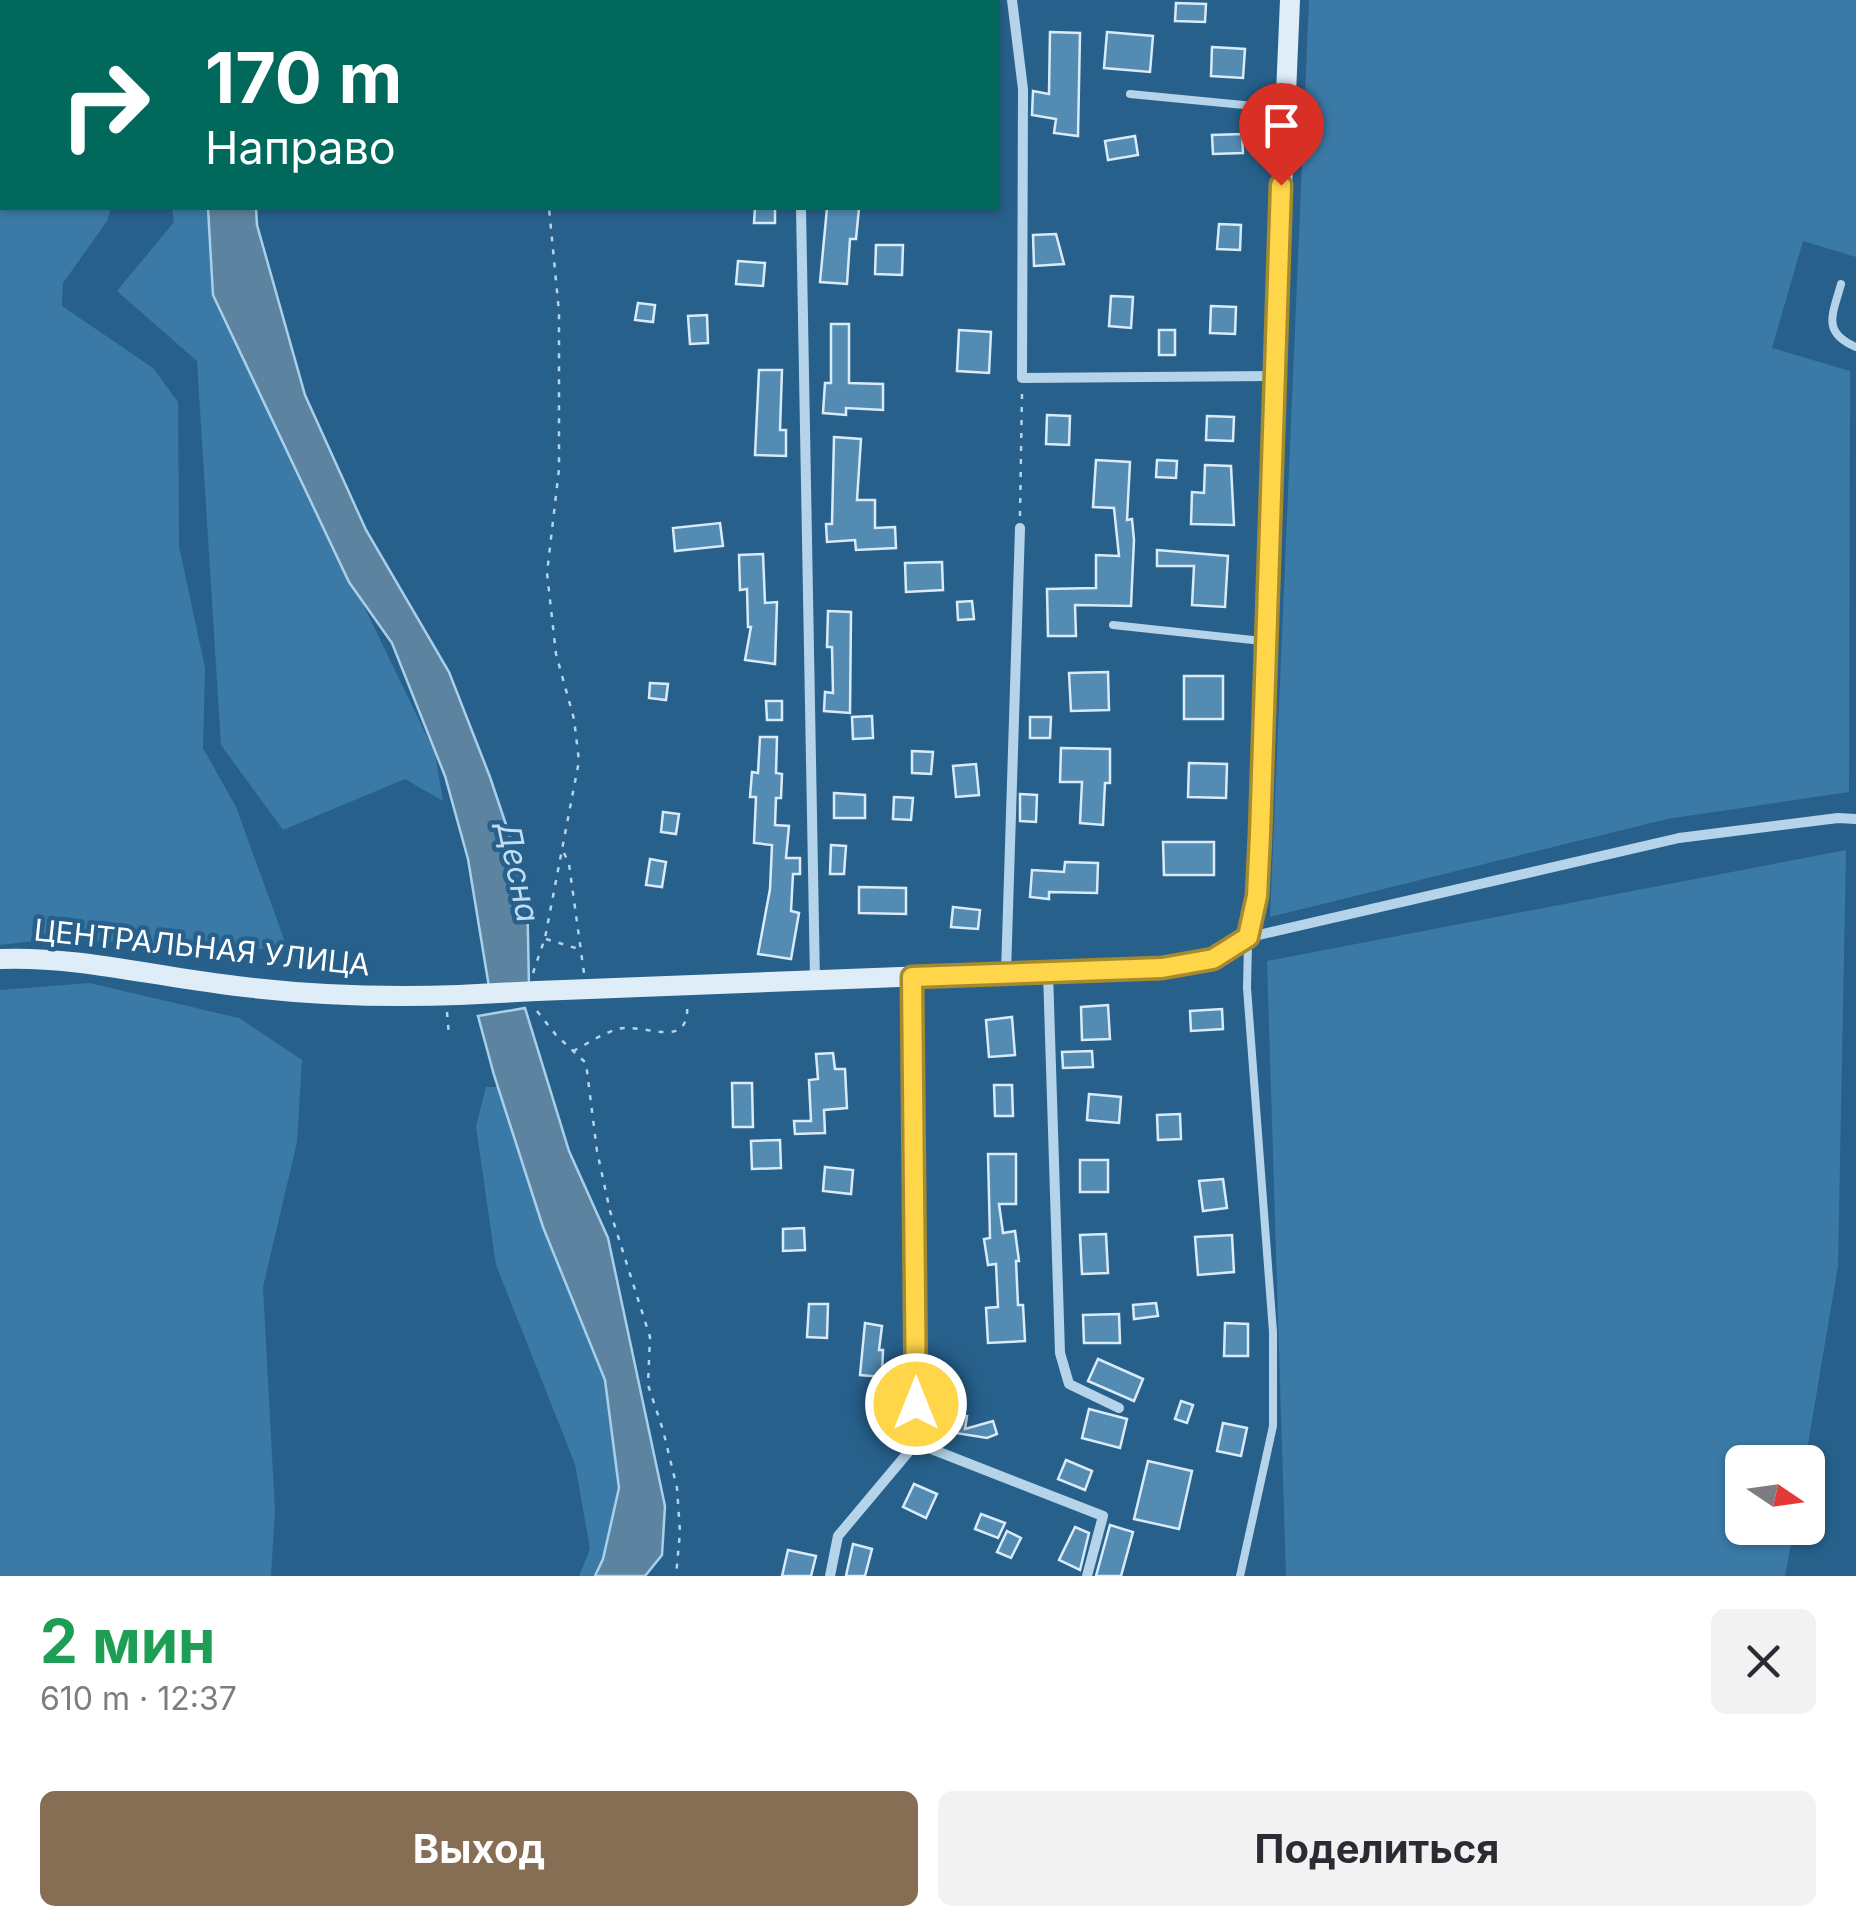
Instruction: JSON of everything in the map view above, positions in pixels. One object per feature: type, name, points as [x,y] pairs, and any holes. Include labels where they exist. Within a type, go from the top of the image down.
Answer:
[{"type":"street","points":[[1012,0],[1023,88],[1022,378],[1274,376]]},
{"type":"street","points":[[1290,0],[1257,896],[1248,937],[1679,838],[1856,819]]},
{"type":"street","points":[[801,210],[814,981]]},
{"type":"street","points":[[1006,974],[1020,528]]},
{"type":"street","name":"ЦЕНТРАЛЬНАЯ УЛИЦА","points":[[0,959],[39,958],[335,996],[452,995],[1162,968],[1213,959],[1248,937]]},
{"type":"street","points":[[1048,972],[1060,1353],[1068,1384],[1119,1408]]},
{"type":"street","points":[[830,1576],[838,1536],[916,1442],[912,977]]},
{"type":"street","points":[[916,1442],[1103,1516],[1087,1576]]},
{"type":"lane","points":[[1130,94],[1284,109]]},
{"type":"lane","points":[[1840,284],[1831,319],[1833,330],[1842,341],[1856,346]]},
{"type":"lane","points":[[1112,625],[1267,642]]},
{"type":"lane","points":[[1240,1576],[1273,1426],[1273,1332],[1247,988],[1248,937]]},
{"type":"path","points":[[549,210],[559,312],[559,450],[546,573],[556,654],[574,719],[579,762],[536,992],[572,1052],[586,1064],[597,1151],[610,1211],[650,1337],[648,1384],[678,1488],[676,1576]]},
{"type":"path","points":[[1020,528],[1022,378]]},
{"type":"path","points":[[545,938],[583,950],[569,864],[562,849]]},
{"type":"path","points":[[572,1052],[619,1028],[670,1033],[682,1028],[688,1013],[686,986]]},
{"type":"path","points":[[449,1036],[452,995]]},
{"type":"shaded area","points":[[1309,0],[1856,0],[1856,257],[1803,241],[1772,348],[1850,371],[1849,792],[1667,819],[1270,917]]},
{"type":"shaded area","points":[[0,210],[110,210],[107,221],[63,283],[62,306],[153,368],[178,402],[179,546],[205,668],[203,748],[236,807],[288,950],[52,939],[0,945]]},
{"type":"shaded area","points":[[172,210],[208,210],[213,295],[435,753],[443,801],[405,779],[283,830],[221,745],[197,361],[117,291],[174,222]]},
{"type":"shaded area","points":[[1846,850],[1838,1266],[1808,1445],[1725,1445],[1725,1545],[1791,1545],[1785,1576],[1286,1576],[1267,961]]},
{"type":"shaded area","points":[[89,983],[239,1018],[302,1060],[297,1142],[263,1287],[275,1511],[271,1576],[0,1576],[0,990]]},
{"type":"shaded area","points":[[486,1087],[498,1087],[543,1227],[605,1380],[619,1488],[603,1559],[595,1576],[579,1576],[590,1549],[575,1464],[496,1265],[476,1127]]},
{"type":"water","name":"Десна","points":[[208,210],[256,210],[305,395],[366,530],[449,672],[490,777],[527,887],[529,986],[489,987],[468,859],[445,776],[392,643],[349,582],[213,295]]},
{"type":"water","points":[[525,1008],[569,1151],[608,1238],[665,1506],[662,1555],[645,1576],[595,1576],[603,1559],[619,1488],[605,1380],[543,1227],[478,1016]]},
{"type":"building","points":[[1176,3],[1206,4],[1205,22],[1175,21]]},
{"type":"building","points":[[1050,32],[1080,33],[1078,136],[1054,133],[1056,119],[1032,115],[1033,91],[1049,94]]},
{"type":"building","points":[[1107,32],[1153,36],[1150,72],[1104,68]]},
{"type":"building","points":[[1212,47],[1245,49],[1243,78],[1211,76]]},
{"type":"building","points":[[1242,134],[1243,153],[1213,154],[1212,135]]},
{"type":"building","points":[[1135,136],[1138,155],[1108,160],[1105,141]]},
{"type":"building","points":[[755,210],[775,210],[775,223],[754,223]]},
{"type":"building","points":[[827,210],[859,210],[856,239],[850,239],[847,284],[820,282]]},
{"type":"building","points":[[1219,224],[1241,225],[1240,250],[1217,249]]},
{"type":"building","points":[[1056,234],[1064,264],[1034,266],[1033,235]]},
{"type":"building","points":[[876,245],[903,245],[902,275],[875,274]]},
{"type":"building","points":[[738,261],[765,263],[763,286],[736,284]]},
{"type":"building","points":[[1111,296],[1133,297],[1131,328],[1109,326]]},
{"type":"building","points":[[638,303],[655,305],[653,322],[635,320]]},
{"type":"building","points":[[1211,306],[1236,307],[1235,334],[1210,333]]},
{"type":"building","points":[[707,315],[708,343],[690,344],[688,316]]},
{"type":"building","points":[[831,324],[849,324],[849,383],[883,384],[883,410],[846,408],[846,415],[823,413],[825,383],[831,383]]},
{"type":"building","points":[[959,330],[991,332],[989,373],[957,371]]},
{"type":"building","points":[[1159,330],[1175,330],[1175,355],[1159,355]]},
{"type":"building","points":[[759,370],[782,370],[780,430],[786,430],[786,456],[755,455]]},
{"type":"building","points":[[1047,415],[1070,416],[1069,445],[1046,444]]},
{"type":"building","points":[[1207,416],[1234,417],[1233,441],[1206,440]]},
{"type":"building","points":[[834,437],[861,439],[857,500],[875,500],[875,528],[895,527],[896,548],[856,550],[855,540],[827,542],[826,524],[832,524]]},
{"type":"building","points":[[1096,460],[1130,462],[1127,520],[1132,519],[1134,540],[1131,606],[1075,605],[1076,636],[1048,636],[1047,589],[1096,588],[1096,555],[1119,556],[1114,508],[1093,507]]},
{"type":"building","points":[[1157,460],[1177,461],[1176,478],[1156,477]]},
{"type":"building","points":[[1205,465],[1231,466],[1234,525],[1191,524],[1192,492],[1204,493]]},
{"type":"building","points":[[720,523],[723,546],[675,551],[673,528]]},
{"type":"building","points":[[1157,550],[1228,556],[1225,607],[1192,605],[1194,566],[1157,566]]},
{"type":"building","points":[[763,554],[765,603],[777,602],[775,664],[745,660],[751,627],[747,589],[740,590],[739,555]]},
{"type":"building","points":[[942,562],[943,590],[906,592],[905,563]]},
{"type":"building","points":[[972,601],[974,619],[958,620],[957,602]]},
{"type":"building","points":[[828,611],[851,612],[850,713],[824,711],[825,692],[833,693],[832,647],[827,647]]},
{"type":"building","points":[[1108,672],[1109,710],[1071,711],[1069,673]]},
{"type":"building","points":[[1184,676],[1223,676],[1223,719],[1184,719]]},
{"type":"building","points":[[650,683],[668,684],[666,700],[649,698]]},
{"type":"building","points":[[766,701],[782,701],[782,720],[767,720]]},
{"type":"building","points":[[872,716],[873,738],[853,739],[852,717]]},
{"type":"building","points":[[1030,717],[1051,717],[1050,738],[1030,738]]},
{"type":"building","points":[[760,737],[777,737],[776,773],[782,774],[775,825],[789,826],[786,858],[800,858],[800,874],[793,874],[791,911],[799,913],[791,959],[758,954],[770,889],[772,845],[754,843],[756,797],[750,797],[752,772],[758,773]]},
{"type":"building","points":[[1061,748],[1110,749],[1110,783],[1105,783],[1103,825],[1080,823],[1082,782],[1060,782]]},
{"type":"building","points":[[912,751],[933,752],[931,774],[912,773]]},
{"type":"building","points":[[1189,763],[1227,764],[1226,798],[1188,797]]},
{"type":"building","points":[[976,764],[979,795],[956,797],[953,766]]},
{"type":"building","points":[[834,793],[865,795],[865,818],[834,818]]},
{"type":"building","points":[[1020,794],[1037,795],[1036,822],[1020,821]]},
{"type":"building","points":[[894,797],[913,798],[911,820],[893,819]]},
{"type":"building","points":[[663,812],[679,814],[676,834],[661,832]]},
{"type":"building","points":[[1163,842],[1214,842],[1214,875],[1164,875]]},
{"type":"building","points":[[831,845],[846,846],[844,874],[830,874]]},
{"type":"building","points":[[650,859],[666,862],[662,887],[646,885]]},
{"type":"building","points":[[1065,862],[1098,863],[1097,893],[1049,892],[1049,899],[1030,897],[1032,870],[1064,872]]},
{"type":"building","points":[[859,887],[906,888],[906,914],[859,913]]},
{"type":"building","points":[[953,907],[980,910],[978,929],[951,927]]},
{"type":"building","points":[[1108,1005],[1110,1039],[1082,1040],[1081,1007]]},
{"type":"building","points":[[1222,1009],[1223,1029],[1191,1031],[1190,1011]]},
{"type":"building","points":[[1012,1017],[1015,1055],[989,1057],[986,1020]]},
{"type":"building","points":[[1092,1051],[1093,1067],[1063,1068],[1062,1052]]},
{"type":"building","points":[[833,1053],[835,1069],[845,1069],[847,1108],[824,1110],[825,1133],[795,1134],[794,1121],[811,1121],[809,1080],[818,1079],[816,1054]]},
{"type":"building","points":[[732,1083],[752,1083],[753,1127],[733,1127]]},
{"type":"building","points":[[994,1085],[1012,1085],[1013,1116],[995,1116]]},
{"type":"building","points":[[1089,1094],[1121,1097],[1119,1123],[1087,1120]]},
{"type":"building","points":[[1180,1114],[1181,1139],[1158,1140],[1157,1115]]},
{"type":"building","points":[[780,1140],[781,1168],[752,1169],[751,1141]]},
{"type":"building","points":[[988,1154],[1016,1154],[1016,1204],[999,1204],[1003,1233],[1015,1231],[1018,1305],[1023,1305],[1025,1341],[988,1343],[986,1308],[998,1307],[996,1264],[988,1265],[984,1239],[990,1238]]},
{"type":"building","points":[[1080,1160],[1108,1160],[1108,1192],[1080,1192]]},
{"type":"building","points":[[825,1167],[853,1170],[851,1194],[823,1191]]},
{"type":"building","points":[[1223,1179],[1227,1208],[1203,1211],[1199,1181]]},
{"type":"building","points":[[804,1228],[805,1250],[783,1251],[783,1229]]},
{"type":"building","points":[[1106,1234],[1108,1273],[1082,1274],[1080,1235]]},
{"type":"building","points":[[1232,1235],[1234,1272],[1198,1275],[1195,1237]]},
{"type":"building","points":[[1156,1303],[1158,1316],[1134,1319],[1133,1305]]},
{"type":"building","points":[[809,1304],[828,1304],[827,1338],[807,1337]]},
{"type":"building","points":[[1119,1314],[1120,1343],[1084,1343],[1083,1315]]},
{"type":"building","points":[[865,1323],[882,1326],[882,1377],[860,1375]]},
{"type":"building","points":[[1225,1323],[1248,1324],[1248,1356],[1224,1356]]},
{"type":"building","points":[[1098,1359],[1143,1379],[1134,1401],[1088,1381]]},
{"type":"building","points":[[1181,1401],[1193,1405],[1187,1423],[1175,1419]]},
{"type":"building","points":[[1089,1409],[1127,1419],[1120,1448],[1082,1438]]},
{"type":"building","points":[[939,1412],[967,1416],[965,1429],[993,1421],[997,1434],[987,1438],[937,1430]]},
{"type":"building","points":[[1223,1423],[1247,1428],[1241,1456],[1217,1451]]},
{"type":"building","points":[[1066,1460],[1092,1471],[1085,1490],[1058,1479]]},
{"type":"building","points":[[1148,1461],[1192,1471],[1179,1529],[1134,1519]]},
{"type":"building","points":[[914,1484],[937,1494],[926,1518],[903,1507]]},
{"type":"building","points":[[981,1514],[1005,1523],[998,1538],[975,1529]]},
{"type":"building","points":[[1110,1525],[1133,1532],[1121,1576],[1096,1576]]},
{"type":"building","points":[[1075,1527],[1089,1533],[1080,1570],[1059,1560]]},
{"type":"building","points":[[1007,1531],[1021,1538],[1011,1558],[997,1552]]},
{"type":"building","points":[[853,1544],[872,1549],[865,1576],[846,1576]]},
{"type":"building","points":[[788,1550],[816,1556],[811,1576],[782,1576]]},
{"type":"route","points":[[916,1404],[912,977],[1162,968],[1213,959],[1248,937],[1257,896],[1260,835],[1281,185]]}]
